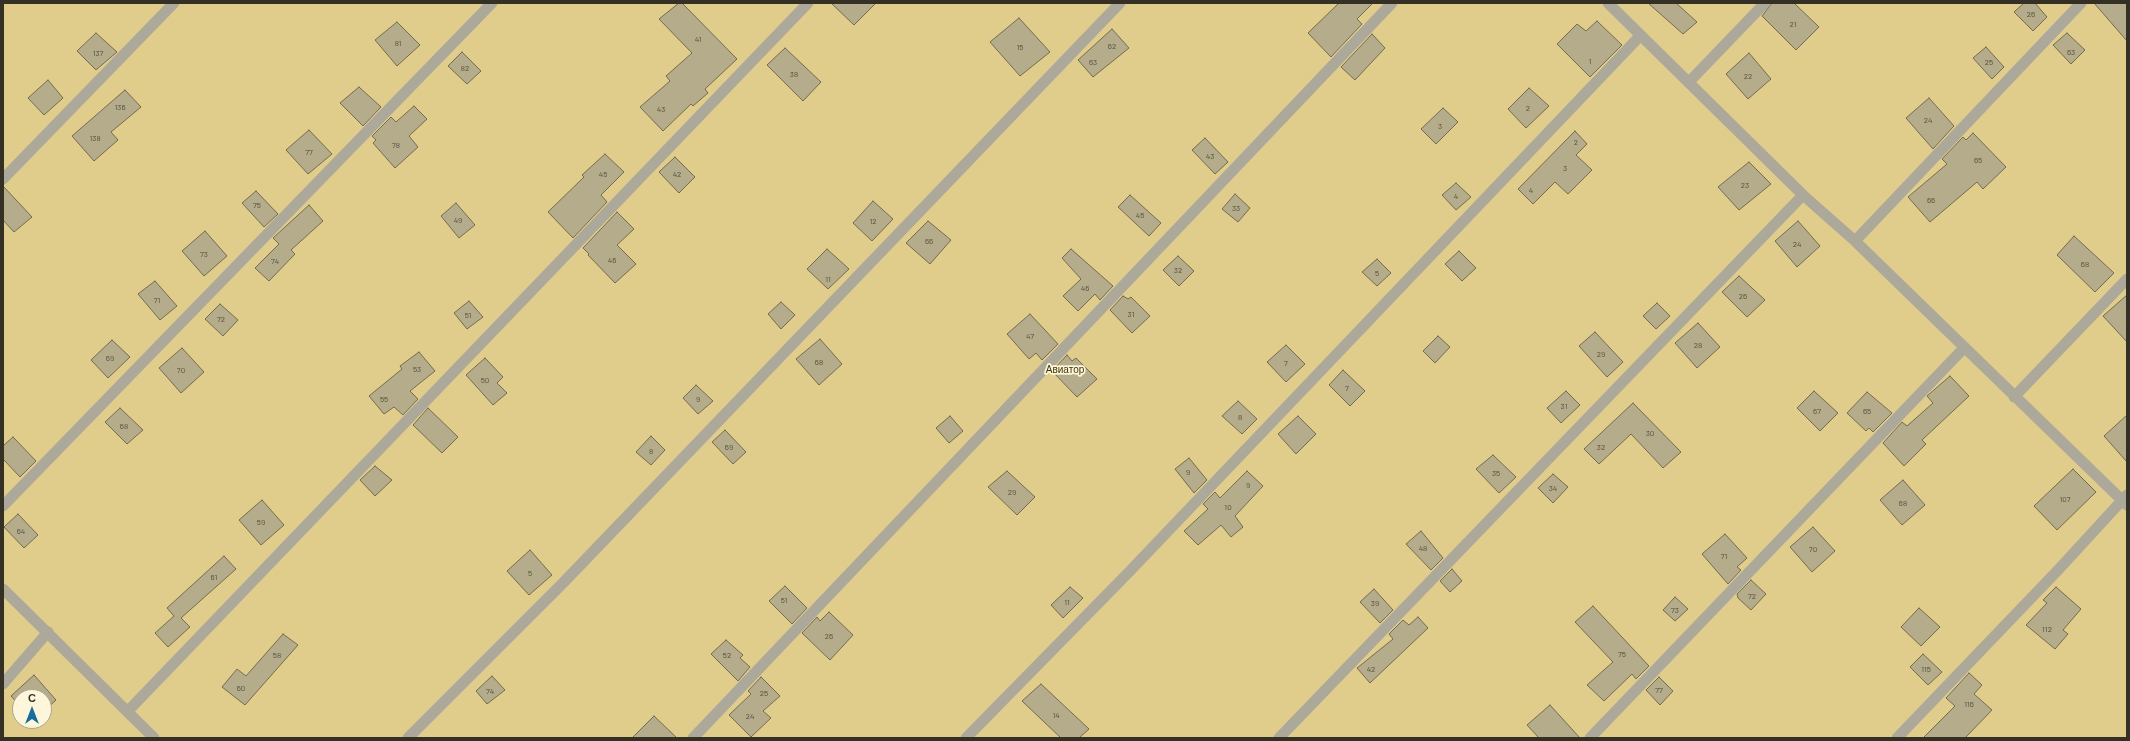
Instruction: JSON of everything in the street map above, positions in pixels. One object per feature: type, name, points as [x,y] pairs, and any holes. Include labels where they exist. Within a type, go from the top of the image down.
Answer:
[{"type":"street","points":[[3,179],[174,3]]},
{"type":"street","points":[[3,506],[492,3]]},
{"type":"street","points":[[128,711],[808,3]]},
{"type":"street","points":[[408,738],[562,584],[1120,3]]},
{"type":"street","points":[[693,738],[1392,3]]},
{"type":"street","points":[[1608,3],[1803,195],[1855,241],[2014,397],[2125,500],[1897,738]]},
{"type":"street","points":[[1689,82],[1765,3]]},
{"type":"street","points":[[1855,241],[2081,3]]},
{"type":"street","points":[[966,738],[1129,572],[1640,36]]},
{"type":"street","points":[[1279,738],[1803,195]]},
{"type":"street","points":[[2014,397],[2127,279]]},
{"type":"street","points":[[1590,738],[1964,348]]},
{"type":"street","points":[[3,589],[154,738]]},
{"type":"street","points":[[3,684],[48,632]]},
{"type":"green space","name":"Авиатор","points":[[3,3],[2127,3],[2127,738],[3,738]]},
{"type":"building","points":[[679,3],[682,3],[737,59],[705,89],[708,93],[693,106],[691,104],[663,131],[640,107],[670,81],[666,76],[692,53],[659,19]]},
{"type":"building","points":[[831,3],[876,3],[854,25]]},
{"type":"building","points":[[1339,3],[1373,3],[1357,19],[1362,24],[1331,57],[1308,33]]},
{"type":"building","points":[[1648,3],[1676,3],[1697,22],[1683,34]]},
{"type":"building","points":[[1772,3],[1794,3],[1819,27],[1796,50],[1762,16]]},
{"type":"building","points":[[2024,3],[2035,3],[2047,17],[2033,31],[2014,12]]},
{"type":"building","points":[[2094,3],[2127,3],[2127,41]]},
{"type":"building","points":[[1019,18],[1050,52],[1020,76],[990,42]]},
{"type":"building","points":[[1597,21],[1622,45],[1590,77],[1557,44],[1577,24],[1586,31]]},
{"type":"building","points":[[397,22],[420,45],[397,66],[375,40]]},
{"type":"building","points":[[1112,29],[1129,48],[1093,77],[1078,60]]},
{"type":"building","points":[[96,33],[117,52],[96,70],[77,51]]},
{"type":"building","points":[[2067,33],[2085,50],[2071,64],[2053,45]]},
{"type":"building","points":[[1372,34],[1385,48],[1355,80],[1341,67]]},
{"type":"building","points":[[1986,47],[2004,67],[1992,79],[1973,58]]},
{"type":"building","points":[[785,48],[821,82],[803,101],[767,65]]},
{"type":"building","points":[[462,52],[481,71],[467,84],[448,66]]},
{"type":"building","points":[[1749,53],[1771,79],[1748,99],[1726,74]]},
{"type":"building","points":[[48,80],[63,98],[44,115],[28,98]]},
{"type":"building","points":[[359,87],[381,107],[363,126],[340,103]]},
{"type":"building","points":[[1529,88],[1549,106],[1526,128],[1508,109]]},
{"type":"building","points":[[125,90],[141,107],[111,132],[118,140],[94,161],[72,136]]},
{"type":"building","points":[[1929,98],[1954,126],[1933,149],[1906,118]]},
{"type":"building","points":[[414,106],[427,119],[409,136],[418,147],[395,168],[373,143],[376,140],[372,136],[391,117],[396,122]]},
{"type":"building","points":[[1443,108],[1458,122],[1436,144],[1421,129]]},
{"type":"building","points":[[309,130],[332,154],[308,174],[286,150]]},
{"type":"building","points":[[1575,131],[1587,144],[1576,155],[1592,170],[1568,194],[1555,182],[1533,204],[1518,189]]},
{"type":"building","points":[[1973,133],[2006,167],[1983,189],[1977,182],[1930,222],[1908,197],[1947,164],[1942,159],[1963,137],[1966,140]]},
{"type":"building","points":[[1205,138],[1228,162],[1215,174],[1192,150]]},
{"type":"building","points":[[605,154],[624,172],[601,195],[607,202],[573,238],[548,212],[584,177],[582,175]]},
{"type":"building","points":[[675,157],[695,177],[679,193],[659,172]]},
{"type":"building","points":[[1749,162],[1771,184],[1739,210],[1718,187]]},
{"type":"building","points":[[1456,183],[1471,197],[1456,210],[1442,195]]},
{"type":"building","points":[[3,186],[32,217],[14,232],[3,220]]},
{"type":"building","points":[[256,191],[278,214],[264,227],[242,203]]},
{"type":"building","points":[[1235,194],[1250,208],[1238,222],[1222,209]]},
{"type":"building","points":[[1130,195],[1161,223],[1149,236],[1118,207]]},
{"type":"building","points":[[873,201],[893,219],[872,241],[853,223]]},
{"type":"building","points":[[456,203],[475,225],[459,238],[441,216]]},
{"type":"building","points":[[309,205],[323,221],[291,250],[295,254],[269,281],[255,268],[279,244],[273,238]]},
{"type":"building","points":[[617,212],[634,229],[617,245],[636,264],[615,283],[583,248]]},
{"type":"building","points":[[928,221],[951,240],[930,264],[906,243]]},
{"type":"building","points":[[1798,221],[1820,246],[1797,267],[1775,241]]},
{"type":"building","points":[[205,231],[227,256],[204,276],[182,251]]},
{"type":"building","points":[[2074,236],[2114,273],[2095,292],[2057,255]]},
{"type":"building","points":[[827,249],[849,269],[828,289],[807,269]]},
{"type":"building","points":[[1071,249],[1113,286],[1100,300],[1095,294],[1078,311],[1063,296],[1081,279],[1062,258]]},
{"type":"building","points":[[1459,251],[1476,268],[1462,281],[1445,264]]},
{"type":"building","points":[[1178,256],[1194,271],[1179,286],[1163,270]]},
{"type":"building","points":[[1377,259],[1391,273],[1377,286],[1362,272]]},
{"type":"building","points":[[1739,276],[1765,300],[1747,317],[1722,292]]},
{"type":"building","points":[[155,281],[177,306],[160,320],[138,294]]},
{"type":"building","points":[[2127,295],[2127,342],[2103,316]]},
{"type":"building","points":[[1123,296],[1128,299],[1131,297],[1150,316],[1132,333],[1110,310]]},
{"type":"building","points":[[469,301],[483,317],[467,329],[454,313]]},
{"type":"building","points":[[781,302],[795,315],[781,329],[768,314]]},
{"type":"building","points":[[1657,303],[1670,316],[1656,329],[1643,316]]},
{"type":"building","points":[[220,304],[238,320],[223,336],[205,319]]},
{"type":"building","points":[[1030,314],[1058,344],[1042,360],[1036,353],[1029,359],[1007,334]]},
{"type":"building","points":[[1698,323],[1720,347],[1697,368],[1675,343]]},
{"type":"building","points":[[1595,332],[1623,362],[1607,377],[1579,346]]},
{"type":"building","points":[[1438,336],[1450,347],[1435,363],[1423,351]]},
{"type":"building","points":[[820,339],[842,364],[819,385],[796,359]]},
{"type":"building","points":[[112,340],[130,357],[108,378],[91,360]]},
{"type":"building","points":[[1286,345],[1305,364],[1286,382],[1267,362]]},
{"type":"building","points":[[182,348],[204,372],[181,393],[159,368]]},
{"type":"building","points":[[419,352],[435,371],[410,391],[418,399],[403,415],[394,407],[384,414],[369,396],[402,369],[400,366]]},
{"type":"building","points":[[1067,355],[1072,361],[1076,358],[1097,379],[1077,397],[1052,371]]},
{"type":"building","points":[[485,358],[503,377],[497,383],[507,393],[493,405],[466,375]]},
{"type":"building","points":[[1343,370],[1365,391],[1350,406],[1329,385]]},
{"type":"building","points":[[1950,376],[1969,396],[1922,440],[1926,444],[1904,466],[1883,443],[1902,422],[1907,426],[1933,403],[1927,396]]},
{"type":"building","points":[[696,385],[713,401],[698,414],[683,398]]},
{"type":"building","points":[[1566,391],[1580,405],[1561,423],[1547,408]]},
{"type":"building","points":[[1814,391],[1838,413],[1820,431],[1797,408]]},
{"type":"building","points":[[1867,392],[1892,413],[1873,432],[1869,428],[1866,431],[1847,413]]},
{"type":"building","points":[[1238,401],[1257,419],[1242,434],[1222,416]]},
{"type":"building","points":[[1633,403],[1681,452],[1663,468],[1631,434],[1599,464],[1584,449]]},
{"type":"building","points":[[120,408],[143,430],[127,444],[105,422]]},
{"type":"building","points":[[428,408],[458,437],[442,453],[413,425]]},
{"type":"building","points":[[2127,415],[2127,462],[2104,436]]},
{"type":"building","points":[[950,416],[963,431],[949,443],[936,428]]},
{"type":"building","points":[[1298,416],[1316,434],[1296,454],[1278,434]]},
{"type":"building","points":[[725,430],[746,452],[733,464],[712,442]]},
{"type":"building","points":[[651,436],[665,450],[651,465],[636,452]]},
{"type":"building","points":[[13,437],[36,461],[20,477],[3,459],[3,446]]},
{"type":"building","points":[[1493,455],[1516,477],[1499,493],[1476,469]]},
{"type":"building","points":[[1189,458],[1207,480],[1194,493],[1175,469]]},
{"type":"building","points":[[375,466],[392,480],[375,496],[360,480]]},
{"type":"building","points":[[2073,469],[2096,492],[2057,530],[2034,506]]},
{"type":"building","points":[[1007,471],[1035,497],[1017,515],[988,487]]},
{"type":"building","points":[[1247,471],[1263,486],[1235,516],[1243,527],[1231,537],[1221,525],[1198,545],[1184,531],[1208,509],[1203,504],[1215,492],[1220,498]]},
{"type":"building","points":[[1553,474],[1568,487],[1553,503],[1538,488]]},
{"type":"building","points":[[1903,480],[1925,505],[1902,525],[1880,500]]},
{"type":"building","points":[[262,500],[284,525],[261,545],[239,520]]},
{"type":"building","points":[[18,514],[38,535],[24,548],[4,527]]},
{"type":"building","points":[[1813,527],[1835,551],[1812,572],[1790,547]]},
{"type":"building","points":[[1421,531],[1443,558],[1431,570],[1406,544]]},
{"type":"building","points":[[1725,534],[1747,558],[1737,567],[1741,570],[1728,584],[1702,554]]},
{"type":"building","points":[[530,550],[552,575],[529,595],[507,571]]},
{"type":"building","points":[[224,556],[236,569],[181,618],[190,627],[168,647],[155,633],[174,616],[167,608]]},
{"type":"building","points":[[1452,569],[1462,581],[1450,592],[1440,581]]},
{"type":"building","points":[[1751,580],[1766,594],[1751,610],[1738,598],[1737,594]]},
{"type":"building","points":[[785,586],[807,608],[792,624],[769,601]]},
{"type":"building","points":[[1070,587],[1083,598],[1063,618],[1051,605]]},
{"type":"building","points":[[2056,587],[2081,609],[2063,630],[2068,634],[2055,649],[2026,625],[2047,603],[2043,600]]},
{"type":"building","points":[[1374,589],[1393,610],[1380,623],[1360,602]]},
{"type":"building","points":[[1675,597],[1688,609],[1675,621],[1663,610]]},
{"type":"building","points":[[1593,606],[1649,666],[1636,679],[1632,674],[1604,701],[1587,685],[1613,662],[1575,622]]},
{"type":"building","points":[[1919,608],[1940,627],[1921,646],[1901,627]]},
{"type":"building","points":[[829,612],[853,635],[830,660],[802,633],[817,617],[820,621]]},
{"type":"building","points":[[1418,617],[1428,628],[1370,683],[1357,668],[1393,639],[1389,634],[1403,620],[1409,625]]},
{"type":"building","points":[[283,634],[298,645],[245,705],[222,687],[237,669],[246,676]]},
{"type":"building","points":[[726,640],[743,655],[740,658],[750,667],[738,681],[711,654]]},
{"type":"building","points":[[1923,654],[1942,672],[1928,685],[1910,667]]},
{"type":"building","points":[[1969,673],[1982,685],[1974,694],[1992,710],[1965,738],[1923,738],[1955,706],[1946,698]]},
{"type":"building","points":[[34,675],[46,689],[19,689]]},
{"type":"building","points":[[492,676],[505,690],[487,704],[476,691]]},
{"type":"building","points":[[761,677],[780,696],[763,711],[771,718],[751,737],[729,715],[751,694],[748,691]]},
{"type":"building","points":[[1659,677],[1673,691],[1660,705],[1646,690]]},
{"type":"building","points":[[1041,684],[1089,729],[1079,738],[1061,738],[1022,701]]},
{"type":"building","points":[[52,695],[56,700],[52,704]]},
{"type":"building","points":[[1550,705],[1580,738],[1539,738],[1527,725]]},
{"type":"building","points":[[654,716],[677,738],[632,738]]}]
